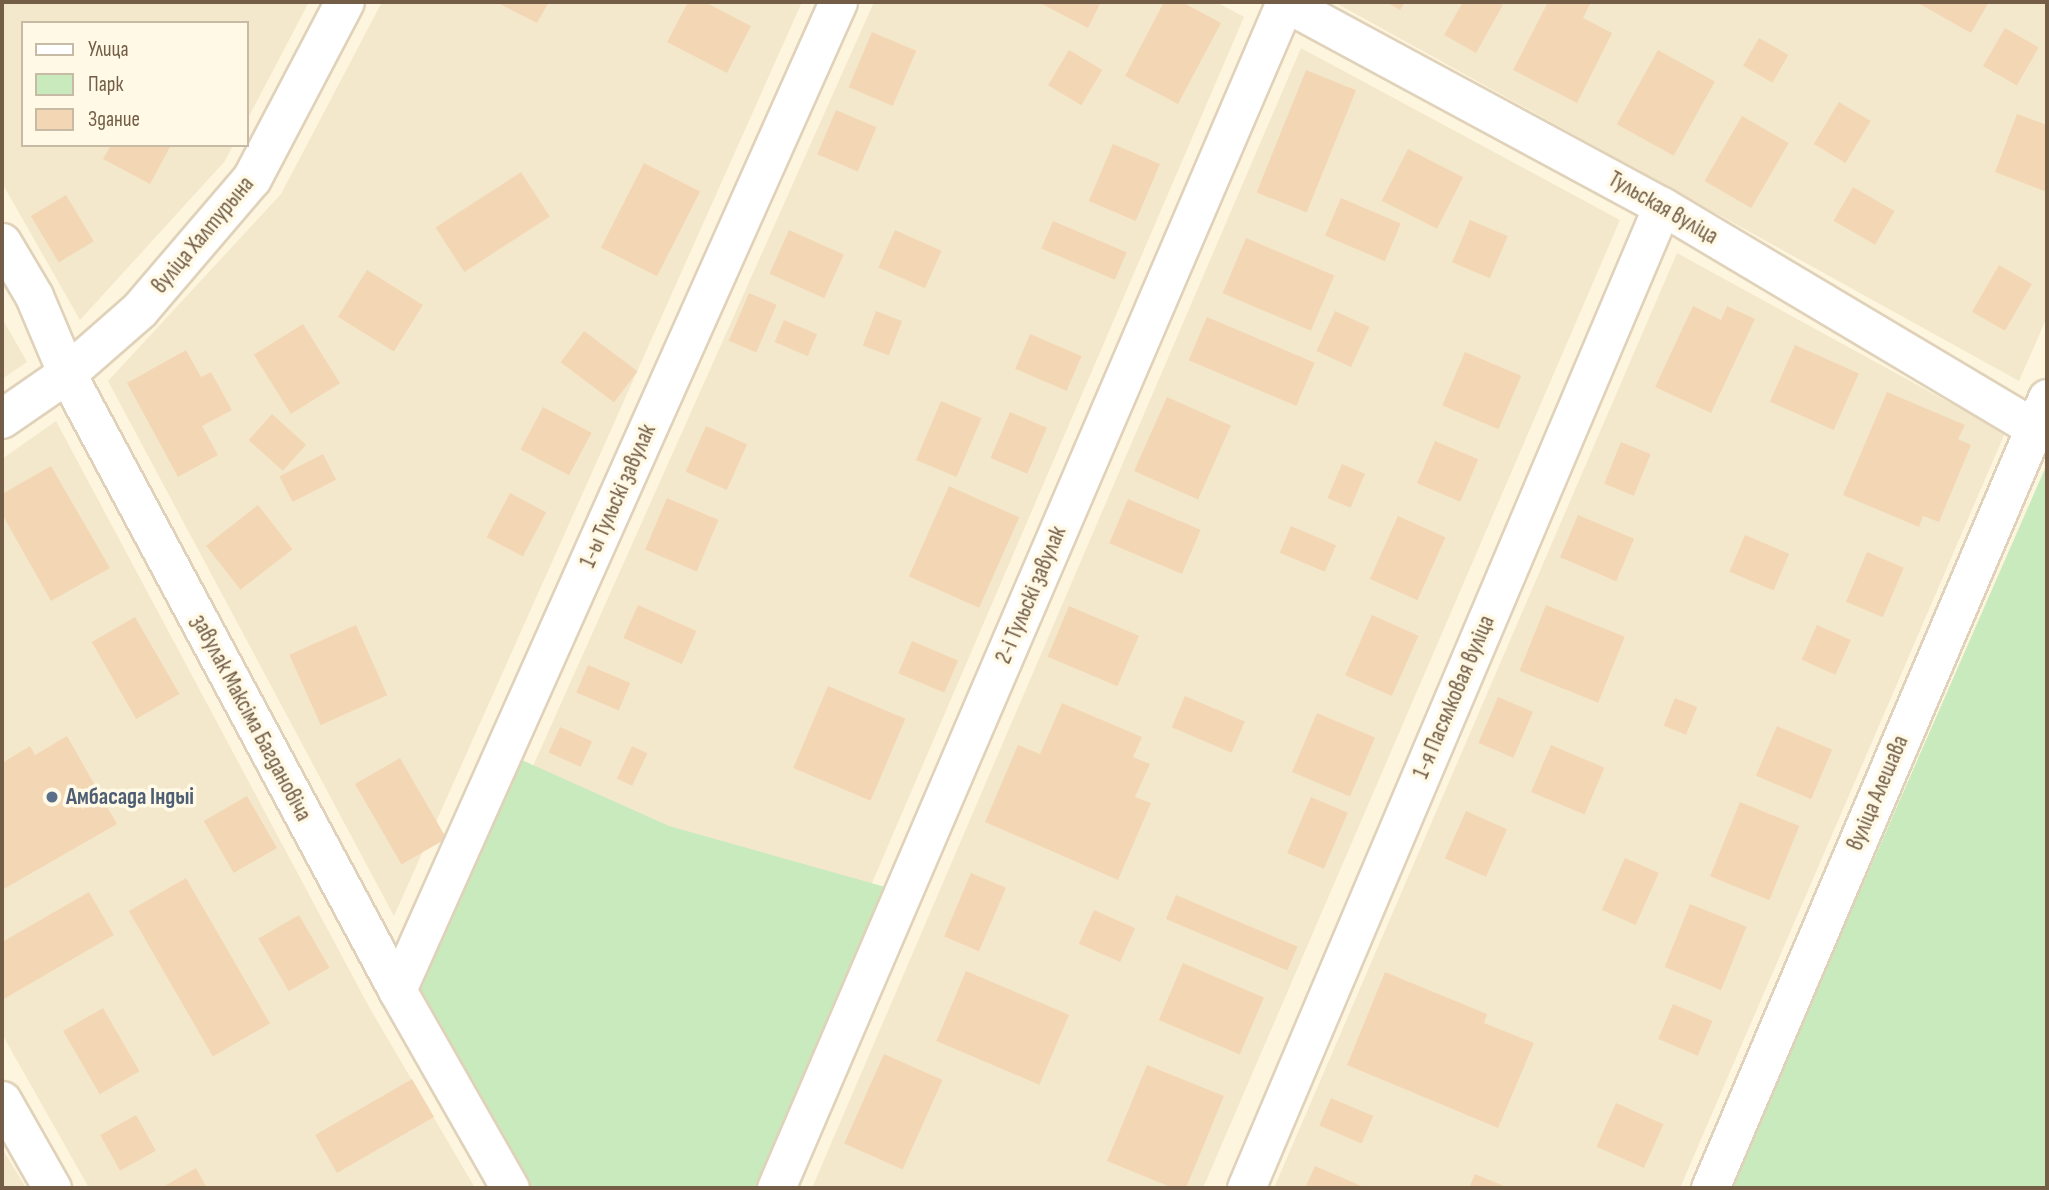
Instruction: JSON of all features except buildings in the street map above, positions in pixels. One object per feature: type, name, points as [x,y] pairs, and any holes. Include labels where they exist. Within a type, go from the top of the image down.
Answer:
[{"type":"street","name":"вуліца Халтурына","points":[[2,419],[67,374],[139,310],[252,179],[345,2]]},
{"type":"street","name":"1-ы Тульскі завулак","points":[[397,990],[838,2]]},
{"type":"street","name":"Тульская вуліца","points":[[1285,2],[2041,413]]},
{"type":"street","name":"2-і Тульскі завулак","points":[[776,1188],[1285,2]]},
{"type":"street","name":"1-я Пасялковая вуліца","points":[[1246,1188],[1662,205]]},
{"type":"street","name":"завулак Максіма Багдановіча","points":[[2,242],[34,296],[67,374],[397,990],[510,1188]]},
{"type":"street","name":"вуліца Алешава","points":[[1710,1188],[2041,413]]},
{"type":"street","points":[[2,1100],[52,1188]]},
{"type":"shaded area","points":[[2,2],[309,2],[248,118],[248,21],[21,21],[21,147],[232,147],[225,161],[80,320],[2,183]]},
{"type":"shaded area","points":[[382,2],[802,2],[394,916],[108,381],[281,194]]},
{"type":"shaded area","points":[[874,2],[1216,2],[1244,17],[741,1188],[434,988]]},
{"type":"shaded area","points":[[1334,2],[2047,2],[2047,317],[2019,381]]},
{"type":"shaded area","points":[[1301,48],[1620,220],[1203,1188],[812,1188]]},
{"type":"shaded area","points":[[1677,253],[2005,433],[1680,1188],[1274,1188]]},
{"type":"shaded area","points":[[2,318],[27,362],[2,379]]},
{"type":"shaded area","points":[[56,421],[368,1005],[475,1188],[89,1188],[2,1034],[2,459]]},
{"type":"shaded area","points":[[2,1148],[26,1188],[2,1188]]},
{"type":"green space","points":[[2047,464],[2047,1188],[1730,1188]]},
{"type":"green space","points":[[504,752],[669,826],[903,892],[776,1188],[510,1188],[397,990]]},
{"type":"place","name":"Амбасада Індыі","points":[[52,797]]}]
